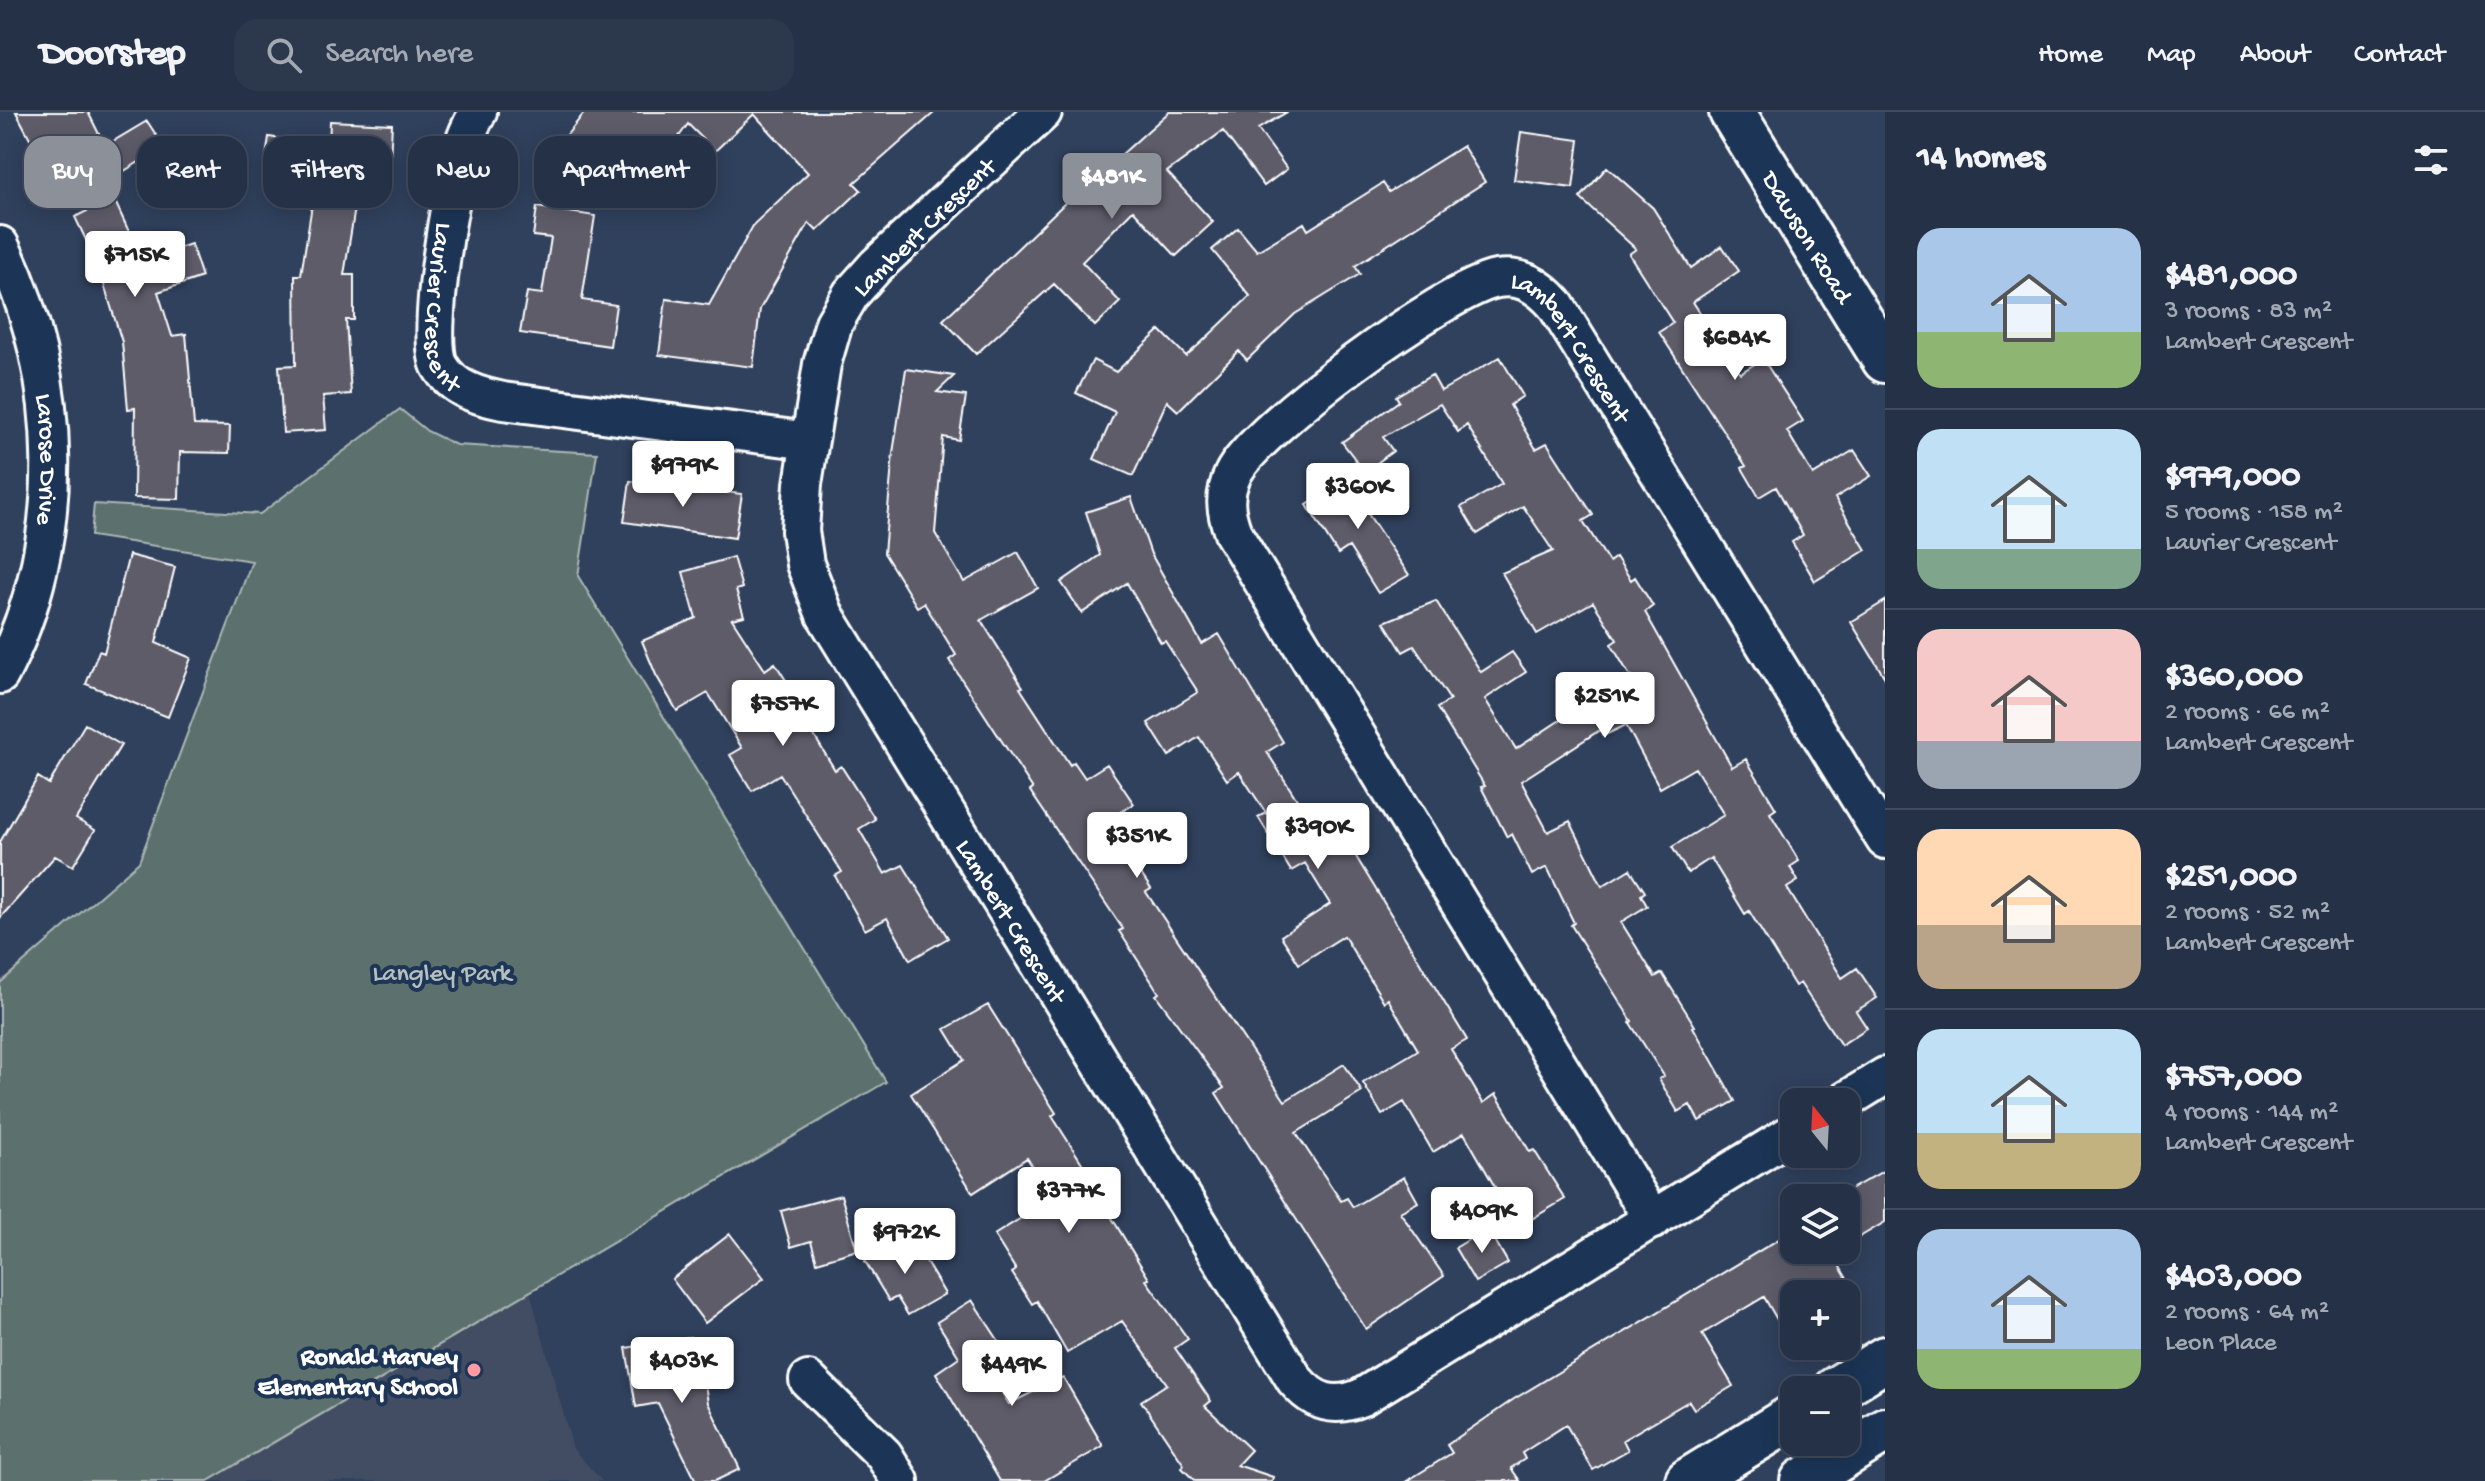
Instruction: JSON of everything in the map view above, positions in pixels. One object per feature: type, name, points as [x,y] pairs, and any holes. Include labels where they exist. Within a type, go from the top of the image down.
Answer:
[{"type":"main road","name":"Dawson Road","points":[[1732,112],[1885,360]]},
{"type":"main road","points":[[1858,1376],[1885,1359]]},
{"type":"main road","points":[[1688,1481],[1780,1425]]},
{"type":"main road","points":[[1803,1481],[1885,1430]]},
{"type":"street","name":"Laurier Crescent","points":[[478,112],[458,166],[433,320],[436,359],[447,376],[472,393],[487,398],[809,441]]},
{"type":"street","name":"Lambert Crescent","points":[[1043,112],[876,266],[851,294],[826,343],[803,484],[801,550],[825,615],[1302,1389],[1325,1403],[1341,1404],[1362,1397],[1780,1141]]},
{"type":"street","name":"Larose Drive","points":[[0,245],[24,301],[41,358],[50,453],[48,508],[36,578],[26,613],[0,675]]},
{"type":"street","name":"Lambert Crescent","points":[[1653,1220],[1233,533],[1225,503],[1234,471],[1247,454],[1320,388],[1364,355],[1483,283],[1498,279],[1529,282],[1555,304],[1885,840]]},
{"type":"street","points":[[1860,1091],[1885,1076]]},
{"type":"street","points":[[808,1380],[884,1455],[900,1481]]},
{"type":"shaded area","name":"Ronald Harvey Elementary School","points":[[530,1292],[573,1449],[602,1481],[208,1481]]},
{"type":"green space","name":"Langley Park","points":[[400,409],[427,431],[456,445],[597,453],[578,576],[886,1082],[208,1481],[0,1481],[0,983],[139,862],[252,561],[91,536],[94,504],[260,514]]},
{"type":"building","points":[[16,112],[88,112],[100,136],[29,136]]},
{"type":"building","points":[[585,112],[935,112],[854,183],[861,190],[817,231],[809,223],[760,309],[753,367],[659,355],[666,299],[709,305],[754,224],[808,173],[754,114],[716,150],[716,136],[700,136],[688,124],[679,136],[566,136]]},
{"type":"building","points":[[1169,112],[1287,112],[1258,129],[1287,169],[1264,186],[1223,131],[1167,172],[1213,222],[1176,256],[1133,210],[1082,262],[1120,302],[1095,326],[1054,284],[976,354],[943,320],[1091,178],[1093,180]]},
{"type":"building","points":[[147,121],[157,136],[137,136],[137,163],[121,173],[121,136]]},
{"type":"building","points":[[330,121],[392,124],[391,136],[329,136]]},
{"type":"building","points":[[1521,132],[1579,140],[1573,188],[1514,180]]},
{"type":"building","points":[[1463,146],[1485,182],[1355,266],[1360,274],[1295,314],[1247,360],[1239,351],[1178,411],[1167,401],[1133,476],[1094,459],[1115,412],[1076,393],[1093,360],[1116,372],[1160,330],[1186,356],[1250,296],[1212,250],[1238,228],[1257,251],[1304,223],[1308,230],[1383,183],[1389,192]]},
{"type":"building","points":[[1607,167],[1653,208],[1691,268],[1722,246],[1739,271],[1693,302],[1740,373],[1763,359],[1803,421],[1787,431],[1813,475],[1854,450],[1871,476],[1835,498],[1866,550],[1815,581],[1792,542],[1803,535],[1776,487],[1759,497],[1742,468],[1746,466],[1659,332],[1673,323],[1629,254],[1636,249],[1580,198]]},
{"type":"building","points":[[93,208],[118,208],[142,260],[191,244],[202,277],[158,292],[172,336],[186,334],[194,425],[230,426],[229,453],[180,452],[179,499],[134,498],[135,408],[128,409],[122,342],[98,265],[75,217]]},
{"type":"building","points":[[311,208],[355,208],[344,275],[354,275],[354,320],[346,320],[351,394],[323,396],[326,430],[283,433],[279,366],[296,365],[295,275],[301,275]]},
{"type":"building","points":[[537,208],[595,216],[582,300],[616,305],[610,346],[520,333],[527,292],[542,294],[551,238],[533,236]]},
{"type":"building","points":[[1500,357],[1523,396],[1510,405],[1536,449],[1547,443],[1593,515],[1583,521],[1609,562],[1616,557],[1631,580],[1635,577],[1653,606],[1645,612],[1732,767],[1746,759],[1776,809],[1770,813],[1799,861],[1790,867],[1798,881],[1787,888],[1842,978],[1857,968],[1877,998],[1856,1011],[1867,1028],[1841,1045],[1800,983],[1795,986],[1749,911],[1745,914],[1711,858],[1688,873],[1672,847],[1724,815],[1695,768],[1660,788],[1626,725],[1603,736],[1600,730],[1521,781],[1548,832],[1570,821],[1602,886],[1630,869],[1645,892],[1641,895],[1647,906],[1621,922],[1655,977],[1662,973],[1695,1026],[1735,1101],[1699,1121],[1690,1105],[1678,1112],[1659,1079],[1664,1076],[1571,925],[1574,923],[1547,867],[1532,875],[1512,834],[1507,837],[1481,787],[1485,786],[1437,708],[1450,700],[1414,646],[1403,652],[1384,622],[1436,601],[1481,672],[1512,652],[1526,672],[1485,699],[1516,749],[1583,705],[1633,681],[1611,644],[1617,640],[1593,602],[1537,634],[1502,573],[1553,551],[1523,506],[1477,534],[1461,507],[1502,484],[1467,425],[1458,432],[1440,404],[1383,437],[1393,451],[1365,472],[1342,442],[1399,401],[1396,396],[1432,375],[1441,391]]},
{"type":"building","points":[[906,369],[954,376],[937,392],[966,396],[959,440],[943,437],[935,533],[964,582],[1018,552],[1038,588],[981,620],[1023,687],[1020,688],[1070,765],[1074,762],[1085,778],[1107,764],[1134,804],[1106,821],[1151,889],[1146,892],[1285,1101],[1344,1064],[1362,1092],[1296,1133],[1341,1201],[1347,1198],[1353,1207],[1404,1177],[1418,1202],[1400,1212],[1444,1276],[1366,1329],[1216,1093],[1224,1088],[1156,995],[1159,993],[1119,931],[1123,929],[1030,791],[1033,789],[949,660],[956,655],[924,603],[917,607],[884,553],[893,453]]},
{"type":"building","points":[[1360,472],[1374,493],[1360,502],[1409,575],[1378,593],[1349,547],[1338,554],[1307,505]]},
{"type":"building","points":[[630,481],[742,494],[735,538],[624,522]]},
{"type":"building","points":[[1131,497],[1151,554],[1202,644],[1219,634],[1283,742],[1267,752],[1311,822],[1326,813],[1349,845],[1467,1040],[1451,1049],[1483,1103],[1496,1094],[1530,1152],[1534,1150],[1565,1199],[1518,1227],[1464,1133],[1433,1152],[1404,1102],[1382,1115],[1363,1083],[1418,1050],[1388,999],[1384,1002],[1344,936],[1299,964],[1281,936],[1330,904],[1305,863],[1291,871],[1258,817],[1266,813],[1239,772],[1227,780],[1199,737],[1169,756],[1148,723],[1198,692],[1165,641],[1161,643],[1127,583],[1082,613],[1061,582],[1100,555],[1086,512]]},
{"type":"building","points":[[129,555],[175,567],[156,643],[191,658],[168,717],[86,684],[99,651],[104,653]]},
{"type":"building","points":[[733,557],[742,588],[736,590],[744,616],[732,619],[765,670],[775,663],[794,693],[790,696],[835,770],[841,766],[875,819],[859,829],[885,874],[903,865],[948,938],[910,960],[887,918],[865,930],[835,876],[842,872],[780,774],[752,791],[730,755],[742,748],[708,693],[677,711],[656,675],[642,641],[696,618],[683,572]]},
{"type":"building","points":[[1885,601],[1885,678],[1851,622]]},
{"type":"building","points":[[85,724],[121,745],[76,819],[95,830],[73,866],[55,856],[0,918],[0,842],[38,777],[49,784]]},
{"type":"building","points":[[988,1005],[1056,1113],[1052,1116],[1101,1193],[1098,1195],[1149,1279],[1146,1280],[1188,1339],[1175,1348],[1211,1401],[1205,1406],[1251,1450],[1237,1465],[1273,1477],[1272,1481],[1195,1481],[1182,1468],[1184,1465],[1141,1401],[1167,1384],[1122,1321],[1067,1353],[1037,1301],[1032,1304],[1012,1273],[1016,1270],[994,1235],[1053,1198],[1027,1158],[973,1193],[911,1094],[964,1060],[945,1029]]},
{"type":"building","points":[[1885,1170],[1885,1222],[1860,1237],[1860,1184]]},
{"type":"building","points":[[841,1195],[857,1250],[817,1262],[811,1241],[791,1247],[781,1211]]},
{"type":"building","points":[[1488,1228],[1508,1263],[1475,1282],[1455,1248]]},
{"type":"building","points":[[730,1234],[764,1278],[705,1323],[672,1279]]},
{"type":"building","points":[[910,1235],[945,1294],[908,1315],[897,1297],[889,1301],[865,1261]]},
{"type":"building","points":[[1780,1238],[1780,1264],[1838,1264],[1848,1280],[1780,1280],[1780,1325],[1764,1297],[1702,1334],[1733,1386],[1694,1409],[1689,1401],[1623,1440],[1628,1450],[1593,1470],[1566,1425],[1522,1453],[1525,1459],[1511,1468],[1520,1481],[1407,1481],[1452,1453],[1447,1445],[1514,1399]]},
{"type":"building","points":[[972,1300],[1006,1352],[985,1366],[1009,1404],[1063,1377],[1103,1446],[1044,1481],[1000,1481],[936,1373],[959,1357],[937,1322]]},
{"type":"building","points":[[690,1337],[696,1374],[703,1372],[708,1403],[740,1469],[715,1481],[696,1481],[658,1403],[636,1407],[626,1348]]},
{"type":"place","name":"Ronald Harvey Elementary School","points":[[474,1370]]}]
